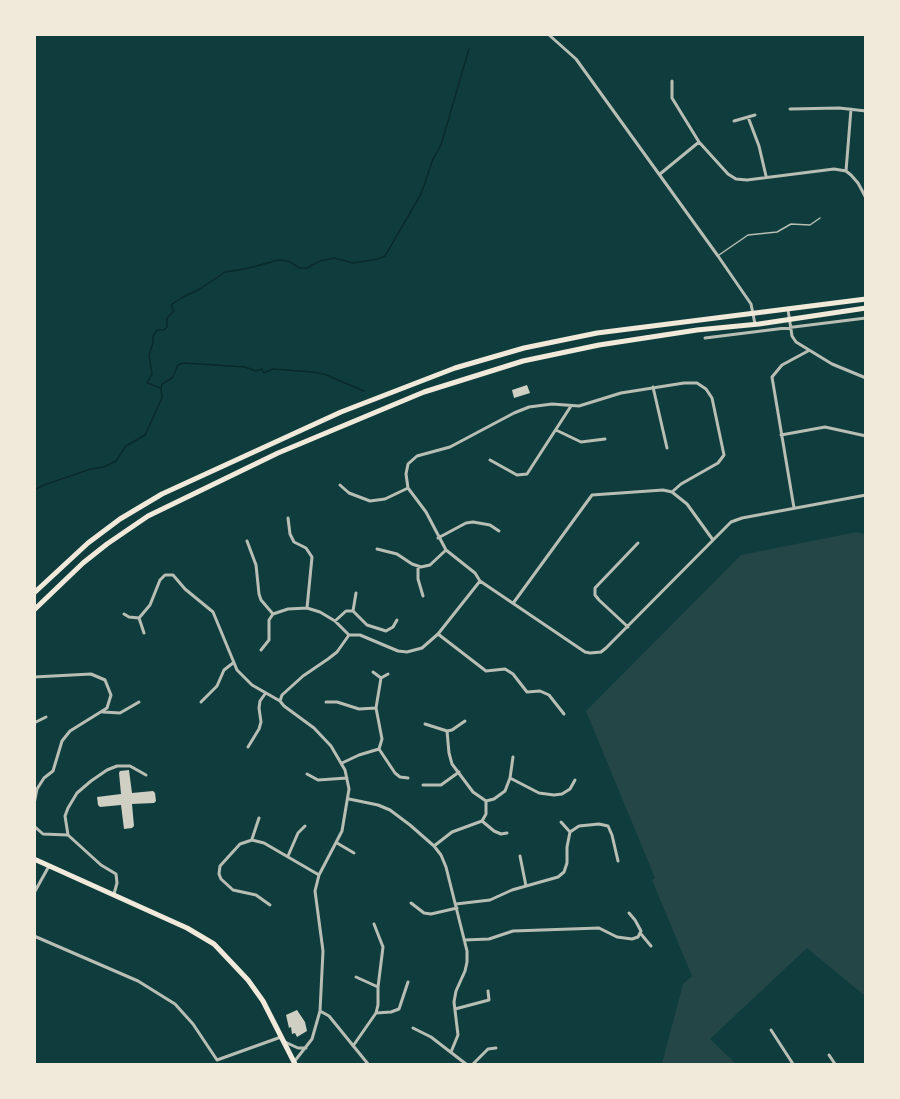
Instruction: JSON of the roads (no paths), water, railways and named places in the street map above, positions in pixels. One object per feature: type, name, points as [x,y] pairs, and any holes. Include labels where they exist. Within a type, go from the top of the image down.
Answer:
[{"type":"highway","points":[[34,593],[88,543],[142,505],[277,440],[420,381],[495,356],[544,343],[597,333],[866,299]]},
{"type":"highway","points":[[34,610],[83,563],[148,516],[278,453],[424,392],[496,368],[547,355],[650,336],[790,320],[866,308]]},
{"type":"highway","points":[[544,343],[547,355]]},
{"type":"highway","points":[[420,381],[424,392]]},
{"type":"highway","points":[[142,505],[148,516]]},
{"type":"highway","points":[[34,859],[187,928],[214,944],[248,980],[262,1001],[294,1063]]},
{"type":"street","points":[[548,34],[576,59],[660,174],[751,304],[755,324]]},
{"type":"street","points":[[672,81],[672,98],[699,142],[728,174],[736,179],[747,180],[827,169],[846,171],[855,179],[866,198]]},
{"type":"street","points":[[790,109],[866,111]]},
{"type":"street","points":[[846,171],[851,109]]},
{"type":"street","points":[[734,121],[754,115]]},
{"type":"street","points":[[748,117],[759,146],[766,176]]},
{"type":"street","points":[[660,174],[699,142]]},
{"type":"street","points":[[788,310],[790,329],[796,342],[832,364],[866,378]]},
{"type":"street","points":[[705,338],[866,318]]},
{"type":"street","points":[[794,508],[772,377],[782,365],[808,351]]},
{"type":"street","points":[[672,492],[681,484],[721,461],[724,455],[712,398],[706,389],[689,382],[621,393],[579,406],[542,404],[521,410],[450,447],[417,456],[411,460],[406,469],[408,488],[426,512],[446,550],[475,573],[480,581],[585,652],[590,653],[601,652],[606,648],[713,540],[736,520],[866,495]]},
{"type":"street","points":[[654,387],[667,448]]},
{"type":"street","points":[[490,460],[517,475],[527,474],[571,406]]},
{"type":"street","points":[[782,435],[825,427],[866,436]]},
{"type":"street","points":[[556,430],[580,442],[605,439]]},
{"type":"street","points":[[340,484],[349,494],[370,501],[385,499],[408,488]]},
{"type":"street","points":[[513,603],[592,495],[663,490],[672,492],[687,504],[713,540]]},
{"type":"street","points":[[288,518],[290,534],[294,542],[306,548],[312,557],[307,608]]},
{"type":"street","points":[[438,538],[466,523],[473,522],[490,525],[499,531]]},
{"type":"street","points":[[247,541],[256,564],[261,600],[273,614]]},
{"type":"street","points":[[627,627],[595,595],[595,588],[638,543]]},
{"type":"street","points":[[377,549],[397,554],[418,566],[430,565],[446,550]]},
{"type":"street","points":[[418,566],[418,579],[423,596]]},
{"type":"street","points":[[139,618],[150,604],[162,577],[168,574],[173,575],[185,589],[213,612],[233,663],[244,678],[265,694],[280,701],[314,728],[331,746],[342,763],[347,778],[349,799],[345,821],[337,843],[319,875],[315,897],[323,951],[320,1011],[316,1029],[306,1048],[294,1063]]},
{"type":"street","points":[[261,650],[269,640],[269,621],[273,614],[288,609],[307,608],[320,612],[335,621],[349,635],[360,635],[398,651],[407,652],[422,648],[438,634],[480,581]]},
{"type":"street","points":[[353,610],[356,593]]},
{"type":"street","points":[[335,621],[346,611],[353,610]]},
{"type":"street","points":[[353,610],[368,625],[386,631],[393,627],[397,620]]},
{"type":"street","points":[[124,614],[139,618]]},
{"type":"street","points":[[139,618],[144,633]]},
{"type":"street","points":[[438,634],[486,671],[506,669],[527,692],[540,691],[549,695],[564,714]]},
{"type":"street","points":[[280,701],[282,695],[303,676],[337,652],[349,635]]},
{"type":"street","points":[[201,702],[217,686],[224,670],[233,663]]},
{"type":"street","points":[[373,672],[381,678]]},
{"type":"street","points":[[34,676],[91,674],[105,680],[110,687],[111,695],[108,708],[70,731],[62,741],[53,771],[44,778],[37,789],[34,804]]},
{"type":"street","points":[[381,678],[388,674]]},
{"type":"street","points":[[379,749],[382,739],[376,708],[381,678]]},
{"type":"street","points":[[248,747],[259,729],[260,701],[265,694]]},
{"type":"street","points":[[103,712],[120,713],[139,702]]},
{"type":"street","points":[[326,702],[337,702],[358,709],[376,708]]},
{"type":"street","points":[[34,723],[46,717]]},
{"type":"street","points":[[425,724],[447,731],[465,721]]},
{"type":"street","points":[[447,731],[452,764],[473,792],[486,801],[494,799],[505,791],[510,778],[513,757]]},
{"type":"street","points":[[342,763],[379,749]]},
{"type":"street","points":[[379,749],[395,773],[400,777],[408,778]]},
{"type":"street","points":[[114,894],[117,883],[116,874],[101,865],[68,835],[65,816],[77,793],[107,770],[117,766],[130,766],[146,775]]},
{"type":"street","points":[[423,785],[441,785],[459,772]]},
{"type":"street","points":[[307,774],[318,780],[347,778]]},
{"type":"street","points":[[510,778],[539,793],[554,795],[562,794],[570,789],[575,780]]},
{"type":"street","points":[[349,799],[390,810],[434,846],[446,867],[464,940],[467,962],[456,991],[455,1009],[458,1035],[451,1052]]},
{"type":"street","points":[[434,846],[452,832],[482,821],[486,814],[486,801]]},
{"type":"street","points":[[252,840],[259,818]]},
{"type":"street","points":[[482,821],[494,831],[501,834],[507,833]]},
{"type":"street","points":[[561,822],[570,832]]},
{"type":"street","points":[[411,903],[424,913],[431,914],[456,906],[490,900],[526,886],[550,880],[564,872],[570,832],[579,826],[599,824],[608,826],[618,861]]},
{"type":"street","points":[[34,826],[43,834],[68,835]]},
{"type":"street","points":[[288,856],[298,833],[305,826]]},
{"type":"street","points":[[270,905],[256,895],[228,887],[219,874],[220,866],[240,844],[252,840],[264,843],[319,875]]},
{"type":"street","points":[[337,843],[354,853]]},
{"type":"street","points":[[520,856],[526,886]]},
{"type":"street","points":[[34,893],[49,866]]},
{"type":"street","points":[[629,913],[651,946]]},
{"type":"street","points":[[353,1046],[376,1013],[378,1005],[383,947],[374,924]]},
{"type":"street","points":[[464,940],[489,939],[513,932],[599,928],[624,939],[632,939],[641,934]]},
{"type":"street","points":[[34,936],[138,981],[175,1004],[194,1024],[217,1060],[281,1039],[298,1048],[306,1048]]},
{"type":"street","points":[[356,977],[378,987]]},
{"type":"street","points":[[376,1013],[399,1009],[408,982]]},
{"type":"street","points":[[455,1009],[489,1000],[488,991]]},
{"type":"street","points":[[320,1011],[329,1016],[368,1065]]},
{"type":"street","points":[[413,1028],[431,1037],[466,1065]]},
{"type":"street","points":[[771,1030],[793,1065]]},
{"type":"street","points":[[473,1065],[488,1049],[496,1048]]},
{"type":"street","points":[[829,1055],[835,1065]]},
{"type":"lane","points":[[718,256],[748,235],[777,232],[791,224],[810,225],[820,218]]},
{"type":"waterway","points":[[161,388],[147,383],[152,374],[149,355],[153,336],[157,330],[164,330],[167,327],[167,318],[174,311],[171,305],[225,272],[279,260],[288,261],[300,268],[307,268],[320,261],[334,258],[353,263],[385,256],[421,194],[433,159],[441,145],[469,49]]},
{"type":"waterway","points":[[34,490],[116,461],[126,446],[145,435],[162,398],[162,384],[172,378],[178,365],[184,363],[245,367],[256,371],[262,369],[264,373],[273,369],[312,372],[324,374],[364,391]]}]
